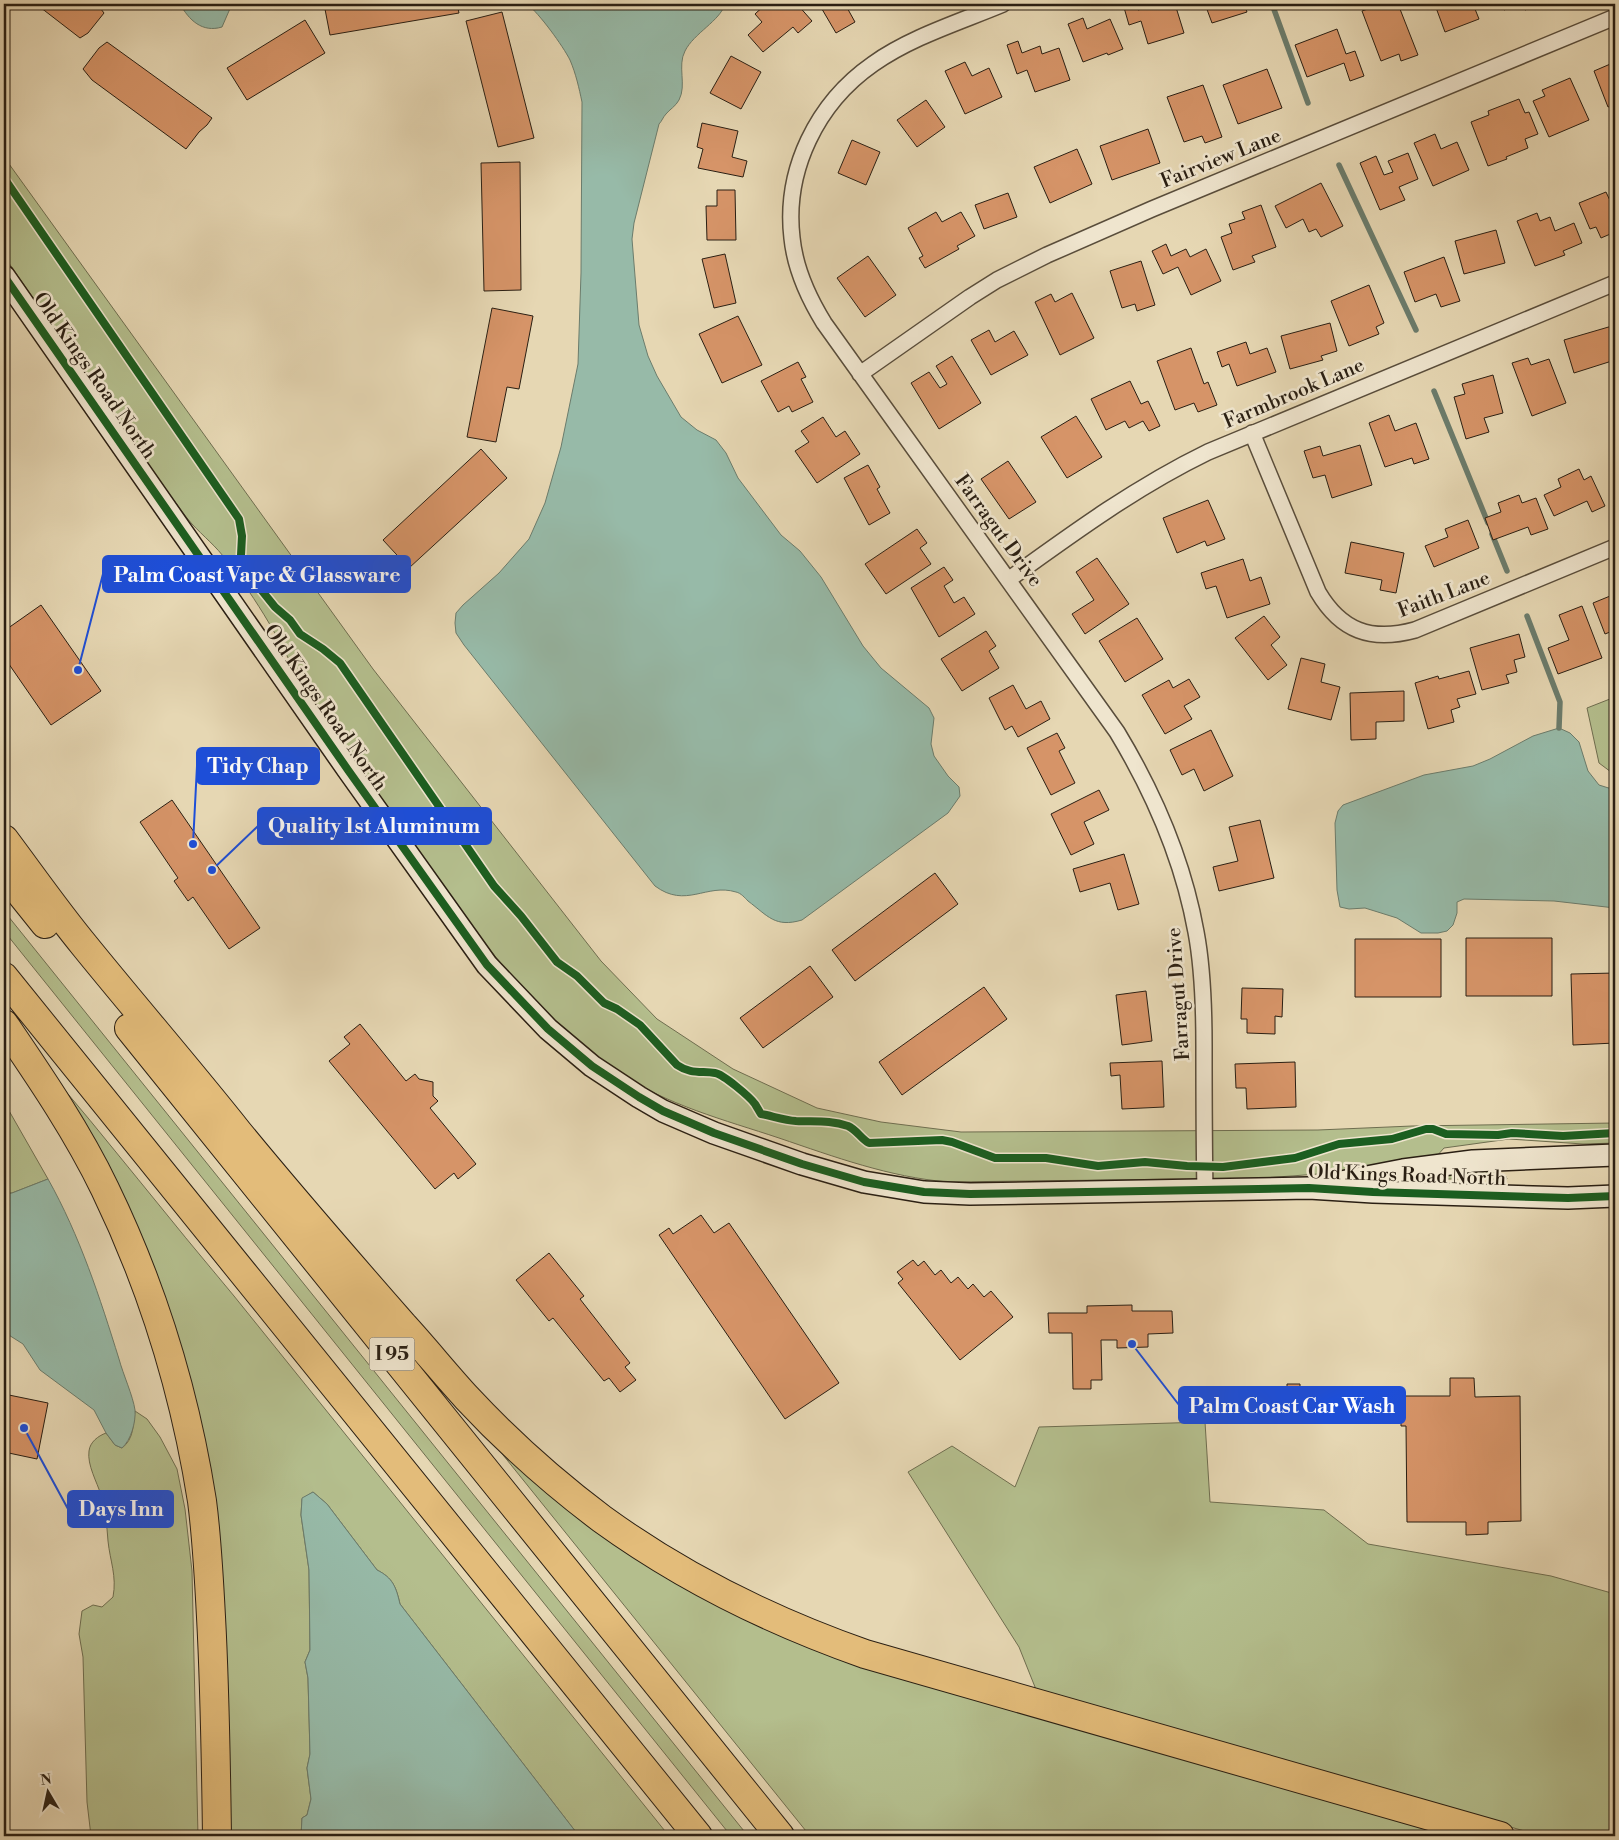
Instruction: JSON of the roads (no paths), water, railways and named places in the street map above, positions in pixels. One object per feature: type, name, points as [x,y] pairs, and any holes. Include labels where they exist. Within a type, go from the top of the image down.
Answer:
[{"type":"highway","points":[[4,839],[82,943],[320,1231],[442,1370],[492,1424],[546,1473],[602,1518],[634,1540],[697,1580],[735,1600],[775,1619],[865,1654],[1500,1836]]},
{"type":"highway","name":"I 95","points":[[4,872],[780,1836]]},
{"type":"highway","points":[[4,977],[698,1836]]},
{"type":"highway","points":[[4,1024],[58,1106],[104,1188],[147,1286],[183,1403],[202,1502],[208,1556],[214,1655],[217,1836]]},
{"type":"street","name":"Farragut Drive","points":[[1004,4],[914,41],[874,63],[833,99],[816,124],[803,153],[793,196],[791,224],[795,255],[804,283],[816,310],[1117,732],[1161,813],[1174,846],[1197,933],[1202,979],[1205,1190]]},
{"type":"street","name":"Fairview Lane","points":[[860,374],[970,297],[998,280],[1047,255],[1143,212],[1615,17]]},
{"type":"street","name":"Old Kings Road North","points":[[4,276],[343,763],[488,965],[548,1030],[592,1066],[663,1110],[714,1132],[802,1164],[886,1186],[932,1192],[970,1194],[1309,1188],[1373,1192],[1568,1198],[1615,1196]]},
{"type":"street","name":"Farmbrook Lane","points":[[1008,580],[1100,514],[1139,489],[1191,460],[1615,283]]},
{"type":"street","name":"Faith Lane","points":[[1252,433],[1318,592],[1329,609],[1337,617],[1354,628],[1366,632],[1389,636],[1415,630],[1615,547]]},
{"type":"street","name":"Old Kings Road North","points":[[1309,1188],[1403,1170],[1473,1161],[1615,1155]]},
{"type":"waterway","points":[[1272,4],[1308,103]]},
{"type":"waterway","points":[[1339,165],[1416,330]]},
{"type":"waterway","points":[[1434,391],[1488,523]]},
{"type":"waterway","points":[[1492,534],[1507,571]]},
{"type":"waterway","points":[[1527,616],[1560,702],[1559,728]]},
{"type":"place","name":"Palm Coast Vape & Glassware","points":[[78,670]]},
{"type":"place","name":"Tidy Chap","points":[[193,844]]},
{"type":"place","name":"Quality 1st Aluminum","points":[[212,870]]},
{"type":"place","name":"Palm Coast Car Wash","points":[[1132,1344]]},
{"type":"place","name":"Days Inn","points":[[24,1428]]}]
